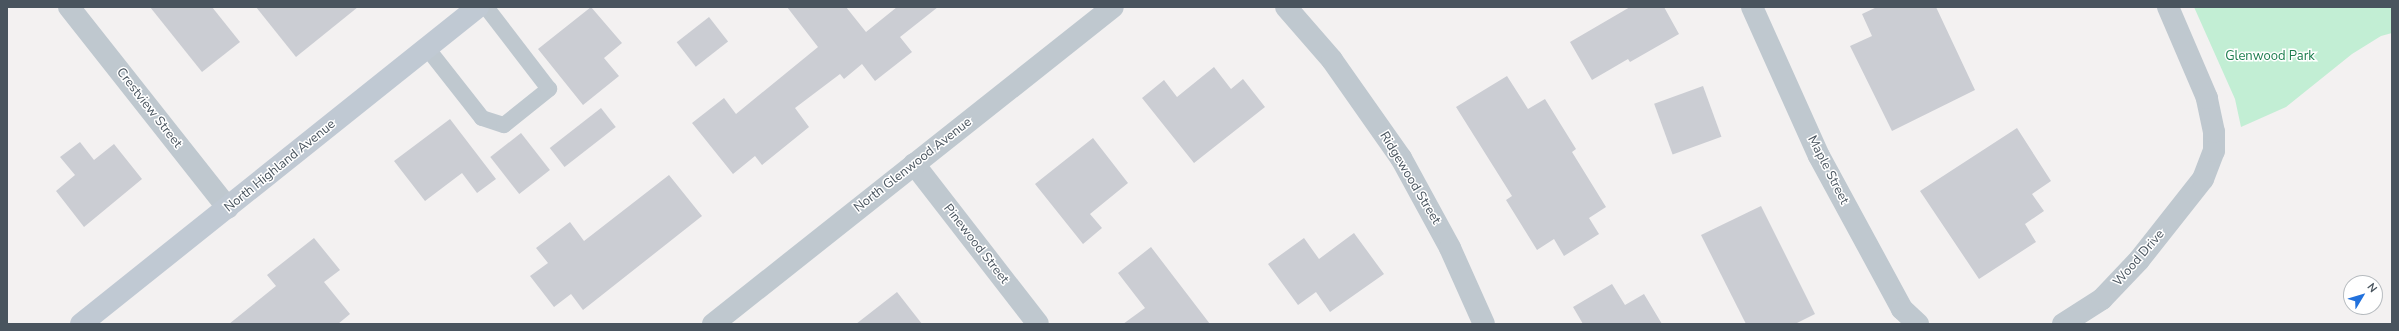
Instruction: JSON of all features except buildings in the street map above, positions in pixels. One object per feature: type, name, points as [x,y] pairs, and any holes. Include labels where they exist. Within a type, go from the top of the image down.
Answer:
[{"type":"street","name":"Crestview Street","points":[[69,7],[228,208]]},
{"type":"street","name":"North Highland Avenue","points":[[80,324],[228,208],[478,7]]},
{"type":"street","name":"North Glenwood Avenue","points":[[713,324],[1113,7]]},
{"type":"street","name":"Ridgewood Street","points":[[1286,7],[1332,60],[1400,158],[1450,248],[1484,324]]},
{"type":"street","name":"Maple Street","points":[[1752,7],[1820,156],[1902,309],[1918,324]]},
{"type":"street","name":"Wood Drive","points":[[2063,324],[2102,300],[2139,260],[2203,179],[2214,151],[2214,132],[2208,98],[2168,7]]},
{"type":"street","name":"Pinewood Street","points":[[914,164],[1038,324]]},
{"type":"lane","points":[[427,48],[482,118],[504,124],[550,89],[486,7]]},
{"type":"green space","name":"Glenwood Park","points":[[2194,7],[2392,7],[2392,33],[2381,36],[2352,54],[2286,107],[2241,127],[2235,99]]}]
